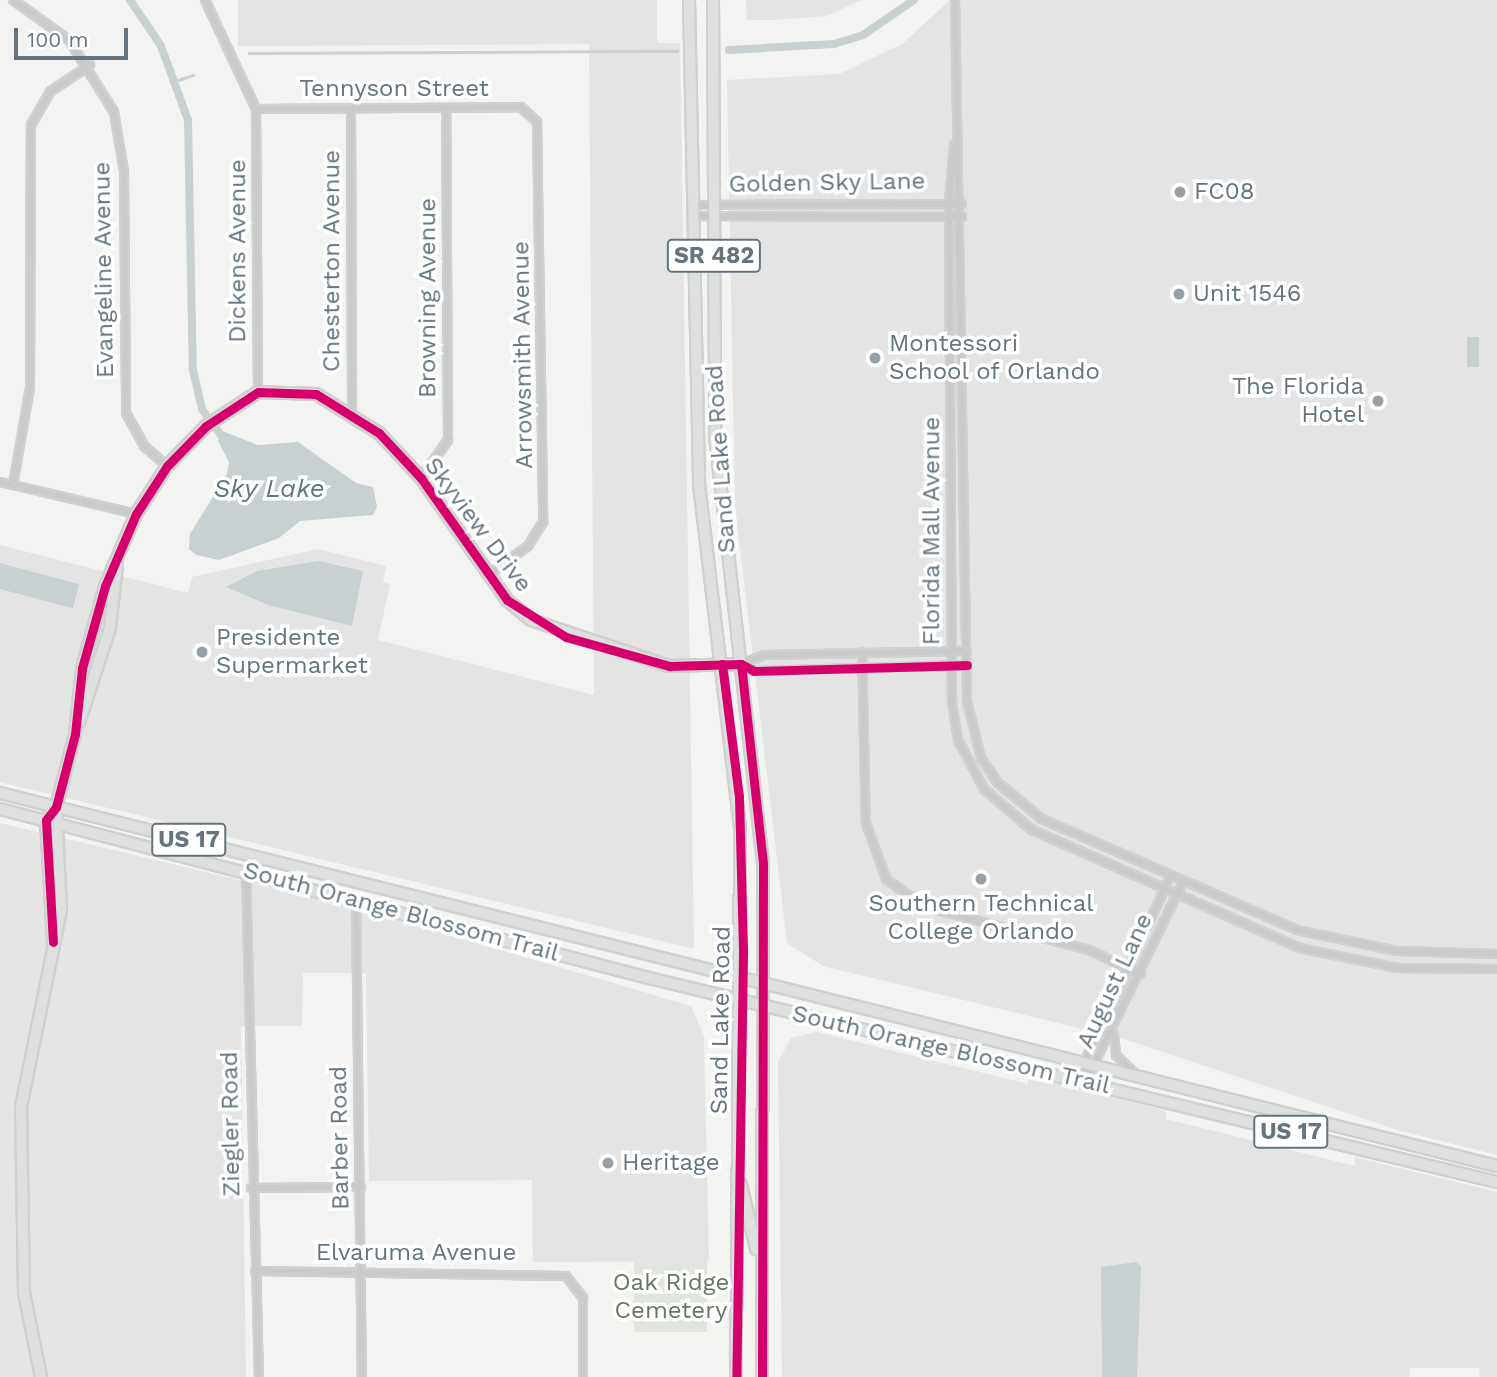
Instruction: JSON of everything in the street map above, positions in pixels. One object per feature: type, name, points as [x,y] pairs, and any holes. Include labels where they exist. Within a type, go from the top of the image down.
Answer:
[{"type":"main road","name":"Sand Lake Road","points":[[689,0],[699,484],[739,797],[743,977],[736,1377]]},
{"type":"main road","name":"Sand Lake Road","points":[[712,2],[718,484],[760,804],[765,983],[762,1377]]},
{"type":"main road","points":[[699,484],[718,484]]},
{"type":"main road","name":"South Orange Blossom Trail","points":[[0,793],[1497,1166]]},
{"type":"main road","name":"South Orange Blossom Trail","points":[[0,809],[334,892],[764,1006],[1086,1081],[1497,1182]]},
{"type":"main road","points":[[334,892],[359,882]]},
{"type":"main road","points":[[356,898],[378,887]]},
{"type":"main road","points":[[739,1181],[750,1204],[762,1292]]},
{"type":"street","name":"Evangeline Avenue","points":[[13,0],[46,20],[90,65],[114,112],[121,151],[126,413],[144,446],[167,466]]},
{"type":"street","points":[[205,0],[256,109]]},
{"type":"street","name":"Florida Mall Avenue","points":[[955,0],[956,129],[962,204],[967,665],[972,737],[998,783],[1042,819],[1182,884],[1334,940],[1402,952],[1497,954]]},
{"type":"street","points":[[13,485],[30,387],[30,125],[51,91],[90,65]]},
{"type":"street","name":"Tennyson Street","points":[[256,109],[446,108],[531,113]]},
{"type":"street","name":"Browning Avenue","points":[[421,478],[448,440],[446,108]]},
{"type":"street","name":"Dickens Avenue","points":[[256,109],[258,393]]},
{"type":"street","name":"Chesterton Avenue","points":[[351,109],[352,412]]},
{"type":"street","name":"Arrowsmith Avenue","points":[[489,575],[528,545],[542,522],[541,135],[531,113]]},
{"type":"street","name":"Florida Mall Avenue","points":[[956,129],[948,216],[951,650],[958,740],[1004,811],[1176,897],[1299,948],[1345,960],[1415,970],[1497,970]]},
{"type":"street","name":"Golden Sky Lane","points":[[692,211],[715,204],[948,201],[962,204]]},
{"type":"street","name":"Golden Sky Lane","points":[[692,211],[715,218],[962,217]]},
{"type":"street","points":[[949,316],[963,316]]},
{"type":"street","points":[[75,734],[92,621],[136,514],[167,466],[206,426],[258,393]]},
{"type":"street","name":"Skyview Drive","points":[[258,393],[316,394],[352,412],[421,478],[489,575],[531,620],[566,637],[669,666],[741,664]]},
{"type":"street","points":[[0,482],[136,514]]},
{"type":"street","points":[[53,942],[46,820],[56,807],[75,734],[110,628],[117,565]]},
{"type":"street","points":[[967,651],[751,656],[741,664],[754,671],[967,665]]},
{"type":"street","points":[[862,652],[866,823],[887,879],[925,907],[1128,967],[1141,974]]},
{"type":"street","points":[[41,1377],[24,1293],[21,1107],[61,910],[61,824],[56,807]]},
{"type":"street","name":"Ziegler Road","points":[[246,870],[251,1188],[259,1377]]},
{"type":"street","name":"August Lane","points":[[1086,1081],[1128,967],[1170,877]]},
{"type":"street","name":"August Lane","points":[[1086,1081],[1091,1063],[1114,1032],[1182,884]]},
{"type":"street","name":"Barber Road","points":[[356,898],[362,1377]]},
{"type":"street","points":[[1114,1032],[1116,1055],[1134,1074]]},
{"type":"street","points":[[251,1188],[360,1187]]},
{"type":"street","name":"Elvaruma Avenue","points":[[255,1271],[553,1273],[576,1281],[583,1298],[583,1377]]},
{"type":"shaded area","points":[[238,0],[657,0],[657,43],[680,43],[694,949],[0,782],[0,545],[188,593],[192,577],[318,549],[386,566],[383,582],[390,584],[378,640],[594,695],[589,44],[238,46]]},
{"type":"shaded area","points":[[746,0],[862,0],[826,16],[747,20]]},
{"type":"shaded area","points":[[950,0],[1497,0],[1497,1155],[1401,1131],[1124,1039],[823,966],[787,943],[735,506],[727,80],[839,74],[902,44]]},
{"type":"shaded area","points":[[0,823],[365,910],[691,1006],[704,1036],[709,1261],[533,1262],[532,1180],[369,1181],[366,973],[303,973],[302,1026],[241,1026],[246,1377],[0,1377]]},
{"type":"shaded area","points":[[817,1032],[1028,1084],[1029,1075],[1166,1111],[1166,1119],[1355,1166],[1355,1157],[1497,1192],[1497,1377],[1480,1377],[1479,1368],[1410,1368],[1409,1377],[782,1377],[778,1062],[791,1038]]},
{"type":"green space","name":"Oak Ridge Cemetery","points":[[634,1261],[707,1261],[707,1332],[634,1332]]},
{"type":"water","points":[[1467,337],[1479,337],[1479,367],[1467,367]]},
{"type":"water","name":"Sky Lake","points":[[222,431],[258,445],[298,442],[356,483],[373,487],[377,507],[373,515],[300,521],[279,538],[219,560],[196,555],[189,549],[190,534],[227,474],[229,462],[218,441]]},
{"type":"water","points":[[318,561],[363,571],[352,626],[268,605],[226,587],[257,571]]},
{"type":"water","points":[[0,563],[79,584],[73,608],[0,589]]},
{"type":"water","points":[[1136,1262],[1141,1266],[1137,1377],[1102,1377],[1101,1267]]},
{"type":"waterway","points":[[130,0],[161,46],[188,120],[193,370],[202,409],[220,434]]},
{"type":"waterway","points":[[729,50],[834,44],[863,35],[914,0]]},
{"type":"waterway","points":[[249,53],[677,51]]},
{"type":"waterway","points":[[178,80],[193,75]]},
{"type":"cycle path","points":[[53,942],[46,820],[56,807],[75,734],[82,668],[105,586],[136,514],[167,466],[206,426],[258,392],[316,394],[379,433],[421,478],[507,600],[566,637],[669,666],[741,664],[754,671],[967,665]]},
{"type":"cycle path","points":[[722,664],[739,797],[743,954],[736,1377]]},
{"type":"cycle path","points":[[741,664],[763,863],[762,1377]]},
{"type":"place","name":"FC08","points":[[1180,192]]},
{"type":"place","name":"Unit 1546","points":[[1179,294]]},
{"type":"place","name":"Montessori School of Orlando","points":[[875,358]]},
{"type":"place","name":"The Florida Hotel","points":[[1378,401]]},
{"type":"place","name":"Presidente Supermarket","points":[[202,652]]},
{"type":"place","name":"Southern Technical College Orlando","points":[[981,879]]},
{"type":"place","name":"Heritage","points":[[608,1163]]}]
